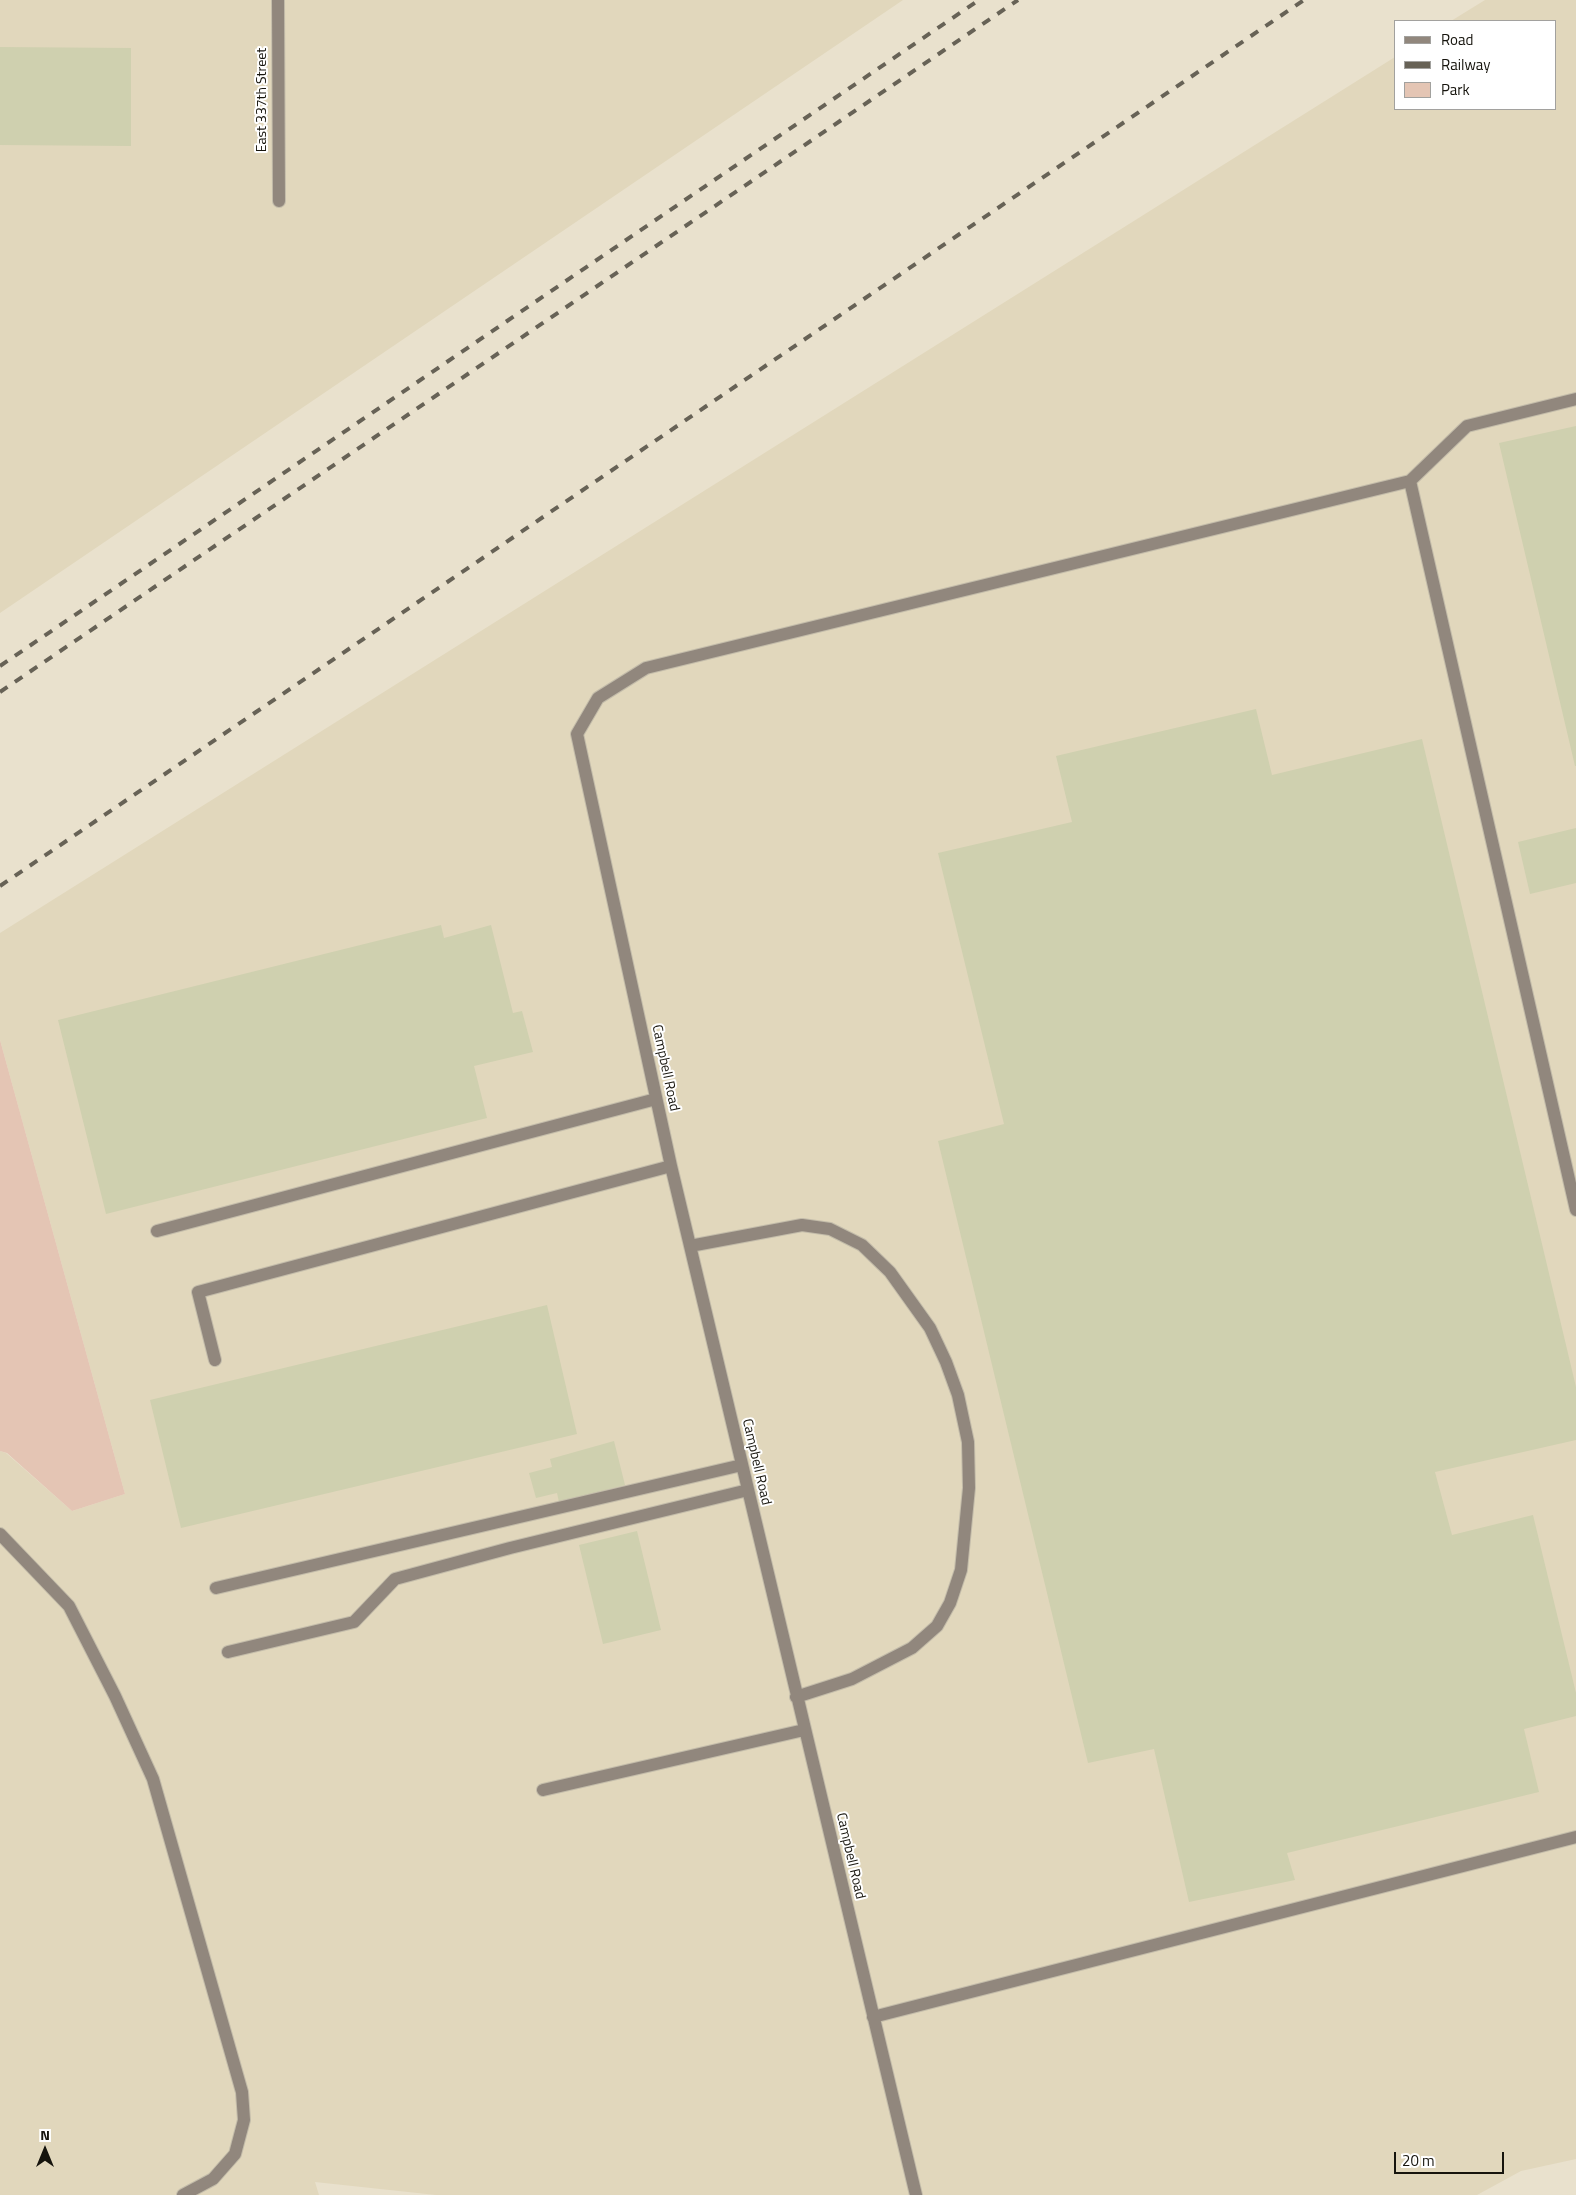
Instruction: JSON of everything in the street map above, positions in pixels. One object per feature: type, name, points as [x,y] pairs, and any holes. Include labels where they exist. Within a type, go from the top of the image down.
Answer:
[{"type":"street","name":"East 337th Street","points":[[278,0],[278,201]]},
{"type":"street","points":[[1576,399],[1466,426],[1410,481],[1576,1210]]},
{"type":"street","name":"Campbell Road","points":[[916,2195],[671,1166],[577,734],[598,698],[646,668],[1410,481]]},
{"type":"street","points":[[157,1231],[656,1099]]},
{"type":"street","points":[[215,1360],[198,1292],[671,1166]]},
{"type":"street","points":[[690,1246],[802,1225],[830,1229],[862,1245],[890,1272],[930,1328],[946,1362],[958,1395],[968,1442],[969,1488],[961,1570],[950,1604],[937,1626],[912,1648],[852,1679],[796,1696]]},
{"type":"street","points":[[216,1588],[742,1465]]},
{"type":"street","points":[[228,1652],[354,1622],[395,1579],[510,1548],[748,1490]]},
{"type":"street","points":[[0,1534],[69,1606],[115,1696],[153,1779],[242,2092],[244,2120],[235,2154],[213,2179],[183,2195]]},
{"type":"street","points":[[543,1790],[804,1730]]},
{"type":"street","points":[[873,2017],[1576,1837]]},
{"type":"shaded area","points":[[0,0],[903,0],[0,613]]},
{"type":"shaded area","points":[[1485,0],[1576,0],[1576,2159],[1521,2171],[1477,2195],[436,2195],[315,2182],[319,2195],[0,2195],[0,1451],[6,1453],[72,1511],[125,1494],[0,1040],[0,933],[1394,58],[1394,110],[1556,110],[1556,20],[1453,20]]},
{"type":"green space","points":[[0,1040],[125,1494],[72,1511],[7,1453],[0,1451]]},
{"type":"building","points":[[0,47],[131,48],[131,146],[0,145]]},
{"type":"building","points":[[1576,426],[1576,766],[1575,766],[1499,443]]},
{"type":"building","points":[[1256,709],[1272,775],[1422,739],[1576,1387],[1576,1440],[1435,1472],[1452,1535],[1533,1515],[1576,1693],[1576,1716],[1524,1729],[1539,1792],[1287,1853],[1295,1880],[1189,1902],[1154,1749],[1088,1763],[938,1141],[1004,1124],[938,853],[1072,822],[1056,756]]},
{"type":"building","points":[[1576,828],[1576,883],[1530,894],[1518,842]]},
{"type":"building","points":[[441,925],[444,938],[491,925],[513,1013],[522,1011],[533,1052],[474,1066],[487,1118],[106,1214],[58,1020]]},
{"type":"building","points":[[547,1305],[577,1434],[181,1528],[150,1400]]},
{"type":"building","points":[[614,1441],[625,1485],[559,1502],[557,1493],[536,1498],[529,1473],[552,1467],[550,1459]]},
{"type":"building","points":[[637,1531],[661,1630],[603,1644],[579,1545]]},
{"type":"railway","points":[[0,666],[979,0]]},
{"type":"railway","points":[[0,692],[1018,0]]},
{"type":"railway","points":[[0,886],[1304,0]]}]
